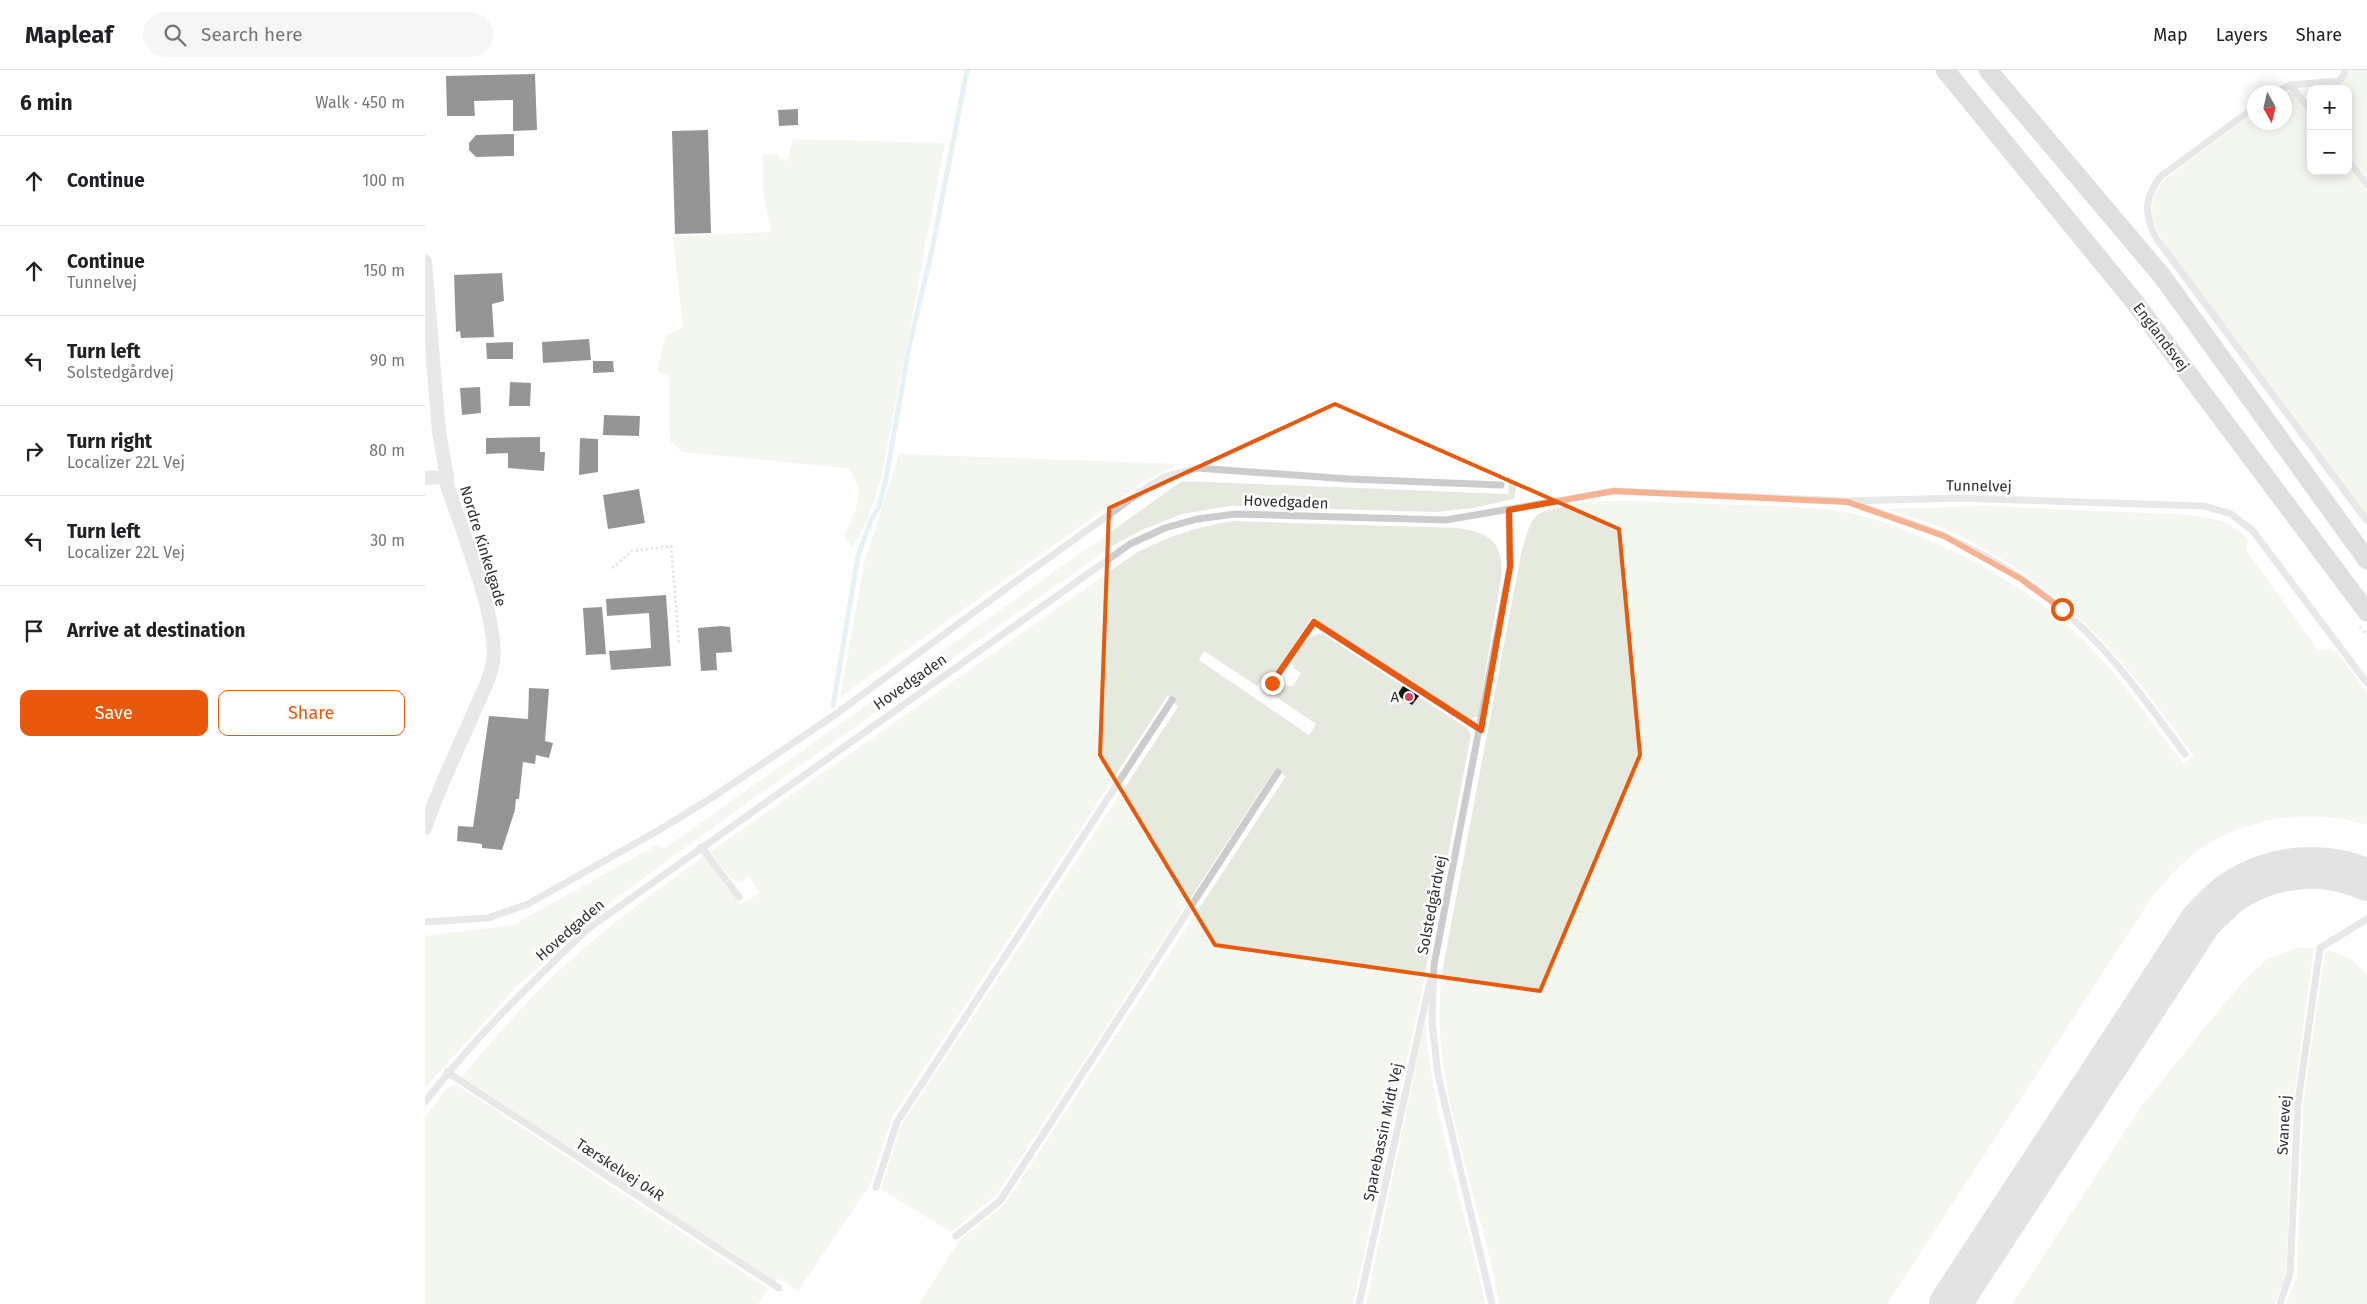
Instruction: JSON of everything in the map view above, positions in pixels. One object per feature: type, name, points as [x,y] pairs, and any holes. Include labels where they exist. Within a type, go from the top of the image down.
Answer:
[{"type":"main road","name":"Englandsvej","points":[[1945,70],[2133,300],[2367,612]]},
{"type":"main road","points":[[1988,70],[2162,276],[2367,560]]},
{"type":"street","name":"Nordre Kinkelgade","points":[[425,261],[439,432],[447,485],[481,589],[493,635],[493,662],[482,693],[434,802],[425,828]]},
{"type":"street","points":[[425,478],[447,477]]},
{"type":"lane","points":[[2291,85],[2331,83],[2344,76],[2345,70]]},
{"type":"lane","points":[[2292,86],[2307,106]]},
{"type":"lane","points":[[2247,114],[2161,177],[2149,192],[2148,222],[2156,238],[2367,521]]},
{"type":"lane","points":[[2352,165],[2367,185]]},
{"type":"lane","points":[[425,922],[488,918],[528,904],[705,802],[837,714],[1015,582],[1164,477],[1197,468],[1349,479],[1501,485]]},
{"type":"lane","name":"Tunnelvej","points":[[1509,510],[1614,491],[1848,502],[1988,499],[2204,506],[2231,514],[2253,531],[2367,683]]},
{"type":"lane","points":[[1848,502],[1944,536],[2021,579],[2055,604],[2101,647],[2135,687],[2185,754]]},
{"type":"lane","name":"Solstedgårdvej","points":[[1492,1304],[1438,1075],[1432,1022],[1434,965],[1481,730],[1510,567],[1509,510]]},
{"type":"lane","name":"Hovedgaden","points":[[425,1102],[447,1072],[518,995],[589,928],[1130,544],[1165,528],[1197,519],[1236,514],[1446,520],[1509,510]]},
{"type":"lane","points":[[1272,683],[1314,622],[1481,730]]},
{"type":"lane","points":[[876,1186],[897,1122],[1172,700]]},
{"type":"lane","points":[[956,1236],[1000,1201],[1278,772]]},
{"type":"lane","points":[[701,847],[739,896]]},
{"type":"lane","name":"Svanevej","points":[[2280,1304],[2290,1274],[2298,1102],[2320,948],[2367,919]]},
{"type":"lane","name":"Sparebassin Midt Vej","points":[[1359,1304],[1434,965]]},
{"type":"lane","name":"Tærskelvej 04R","points":[[447,1072],[779,1288]]},
{"type":"path","points":[[612,568],[632,551],[671,546],[679,644]]},
{"type":"highlighted area","points":[[1335,404],[1619,529],[1640,755],[1540,991],[1215,945],[1100,755],[1109,508]]},
{"type":"shaded area","points":[[2350,70],[2367,70],[2367,178],[2352,158],[2352,85],[2338,85],[2346,78]]},
{"type":"shaded area","points":[[2300,89],[2307,89],[2307,98]]},
{"type":"shaded area","points":[[2292,91],[2307,111],[2307,175],[2352,175],[2352,172],[2367,192],[2367,515],[2170,252],[2155,225],[2152,208],[2158,190],[2164,180],[2247,118],[2247,130],[2292,130]]},
{"type":"shaded area","points":[[793,139],[945,143],[881,479],[868,518],[853,547],[844,537],[856,510],[859,493],[854,477],[847,468],[682,452],[670,441],[669,376],[657,371],[665,337],[683,327],[673,237],[771,232],[763,191],[763,154],[777,155],[787,162]]},
{"type":"shaded area","points":[[899,454],[1180,464],[1144,481],[840,697],[864,564]]},
{"type":"shaded area","points":[[1182,481],[1508,494],[1509,482],[1517,483],[1514,499],[1473,508],[1436,512],[1231,506],[1182,514],[1144,529],[1115,544],[747,803],[609,903],[515,988],[425,1088],[425,936],[513,925],[657,845],[664,849]]},
{"type":"shaded area","points":[[1594,501],[1780,506],[1836,511],[1881,522],[1938,544],[1964,556],[2013,585],[2037,601],[2081,638],[2112,671],[2183,763],[2194,756],[2169,721],[2118,658],[2091,629],[2062,603],[2030,578],[1958,535],[1887,509],[1988,506],[2207,517],[2228,524],[2248,539],[2246,550],[2318,650],[2330,649],[2337,652],[2367,693],[2367,825],[2321,817],[2274,819],[2229,833],[2208,844],[2180,866],[2154,894],[1887,1304],[1499,1304],[1487,1245],[1449,1099],[1441,1047],[1441,978],[1522,549],[1529,528],[1536,516],[1555,508]]},
{"type":"shaded area","points":[[1233,521],[1457,528],[1477,532],[1491,540],[1496,545],[1501,561],[1502,572],[1478,717],[1468,719],[1312,617],[1269,682],[1262,679],[1257,686],[1204,651],[1199,660],[1309,735],[1316,724],[1275,696],[1279,691],[1275,688],[1282,685],[1293,686],[1301,673],[1292,664],[1297,654],[1308,639],[1318,634],[1323,634],[1467,728],[1471,735],[1419,1005],[1353,1304],[919,1304],[959,1241],[1005,1204],[1286,776],[1275,769],[997,1194],[951,1232],[881,1189],[901,1125],[1178,707],[1168,695],[892,1117],[871,1183],[798,1291],[778,1278],[775,1282],[462,1077],[516,1015],[559,971],[622,917],[704,856],[740,904],[760,893],[749,876],[741,881],[731,879],[710,852],[1136,553],[1183,533]]},
{"type":"shaded area","points":[[2300,947],[2314,948],[2293,1104],[2286,1277],[2274,1304],[2012,1304],[2141,1107],[2224,1004],[2266,960]]},
{"type":"shaded area","points":[[2329,950],[2351,959],[2367,976],[2367,1304],[2286,1304],[2297,1277],[2303,1104],[2323,964],[2325,954]]},
{"type":"shaded area","points":[[1425,1022],[1429,1058],[1442,1129],[1485,1304],[1366,1304]]},
{"type":"shaded area","points":[[457,1085],[768,1289],[758,1304],[425,1304],[425,1117],[448,1087]]},
{"type":"building","points":[[535,74],[537,130],[513,131],[513,100],[474,101],[475,116],[447,116],[446,76]]},
{"type":"building","points":[[798,109],[798,125],[779,126],[778,110]]},
{"type":"building","points":[[708,130],[711,233],[675,234],[672,131]]},
{"type":"building","points":[[514,134],[514,156],[476,157],[469,150],[469,143],[476,135]]},
{"type":"building","points":[[502,273],[504,301],[492,304],[494,337],[461,338],[460,331],[456,332],[454,275]]},
{"type":"building","points":[[589,339],[591,360],[543,363],[542,342]]},
{"type":"building","points":[[513,342],[513,359],[487,359],[486,343]]},
{"type":"building","points":[[593,361],[613,361],[614,372],[593,373]]},
{"type":"building","points":[[510,382],[531,383],[530,406],[509,406]]},
{"type":"building","points":[[480,387],[481,413],[462,415],[460,388]]},
{"type":"building","points":[[604,415],[640,416],[639,436],[603,435]]},
{"type":"building","points":[[540,437],[540,452],[545,452],[544,471],[508,468],[508,453],[486,454],[486,438]]},
{"type":"building","points":[[580,438],[598,439],[598,472],[579,475]]},
{"type":"building","points":[[639,489],[645,523],[608,529],[603,495]]},
{"type":"building","points":[[666,595],[671,666],[611,670],[609,651],[651,648],[649,613],[607,616],[606,599]]},
{"type":"building","points":[[602,607],[606,654],[586,655],[583,608]]},
{"type":"building","points":[[730,627],[732,652],[716,653],[717,670],[701,671],[698,628]]},
{"type":"building","points":[[1403,686],[1419,696],[1412,705],[1397,695]]},
{"type":"building","points":[[529,688],[549,689],[545,741],[553,743],[549,758],[536,755],[535,764],[523,762],[519,799],[516,799],[515,810],[502,850],[482,848],[482,844],[457,841],[458,826],[473,827],[489,716],[528,719]]},
{"type":"waterway","points":[[833,706],[858,556],[871,520],[879,507],[886,479],[909,347],[932,250],[967,70]]},
{"type":"taxiway","points":[[1950,1304],[2201,921],[2213,908],[2230,893],[2250,882],[2266,875],[2283,871],[2317,868],[2351,874],[2367,880]]},
{"type":"place","name":"A","points":[[1409,697]]},
{"type":"route","points":[[1272,683],[1314,622],[1481,730],[1510,567],[1509,510],[1614,491],[1848,502],[1944,536],[1986,557],[2021,579],[2062,609]]}]
